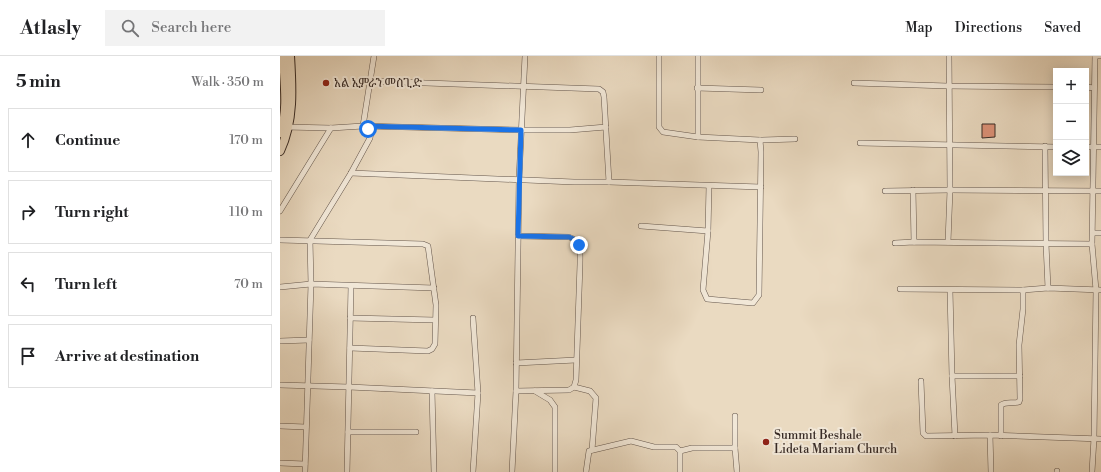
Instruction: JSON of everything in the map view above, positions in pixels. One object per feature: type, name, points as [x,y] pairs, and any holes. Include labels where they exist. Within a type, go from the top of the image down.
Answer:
[{"type":"main road","points":[[283,56],[285,108],[284,130]]},
{"type":"main road","points":[[280,151],[292,99],[290,56]]},
{"type":"street","points":[[363,126],[374,56]]},
{"type":"street","points":[[512,472],[516,391],[519,179],[525,56]]},
{"type":"street","points":[[659,56],[659,128],[663,132],[698,137],[760,140],[794,139]]},
{"type":"street","points":[[698,56],[698,137]]},
{"type":"street","points":[[948,242],[950,190],[948,86],[949,56]]},
{"type":"street","points":[[1092,472],[1098,290],[1092,244],[1094,191],[1094,88],[1095,56],[1101,56]]},
{"type":"street","points":[[370,81],[599,89],[603,92],[609,182]]},
{"type":"street","points":[[854,83],[1053,87]]},
{"type":"street","points":[[697,88],[762,90]]},
{"type":"street","points":[[1089,88],[1094,88]]},
{"type":"street","points":[[284,130],[363,126],[521,130],[570,130],[606,127]]},
{"type":"street","points":[[305,472],[311,284],[310,240],[351,173],[370,138],[371,133],[363,126]]},
{"type":"street","points":[[280,211],[331,128]]},
{"type":"street","points":[[709,186],[708,231],[703,290],[705,296],[707,300],[753,303],[759,295],[761,188],[760,140]]},
{"type":"street","points":[[860,143],[1053,146]]},
{"type":"street","points":[[1045,146],[1048,288]]},
{"type":"street","points":[[1089,147],[1101,147]]},
{"type":"street","points":[[351,173],[761,188]]},
{"type":"street","points":[[913,190],[914,242]]},
{"type":"street","points":[[885,191],[1101,191]]},
{"type":"street","points":[[642,226],[708,231]]},
{"type":"street","points":[[1092,233],[1101,233]]},
{"type":"street","points":[[516,391],[570,390],[574,387],[576,380],[580,264],[578,241],[569,237],[518,236]]},
{"type":"street","points":[[280,240],[423,244],[428,246],[436,305],[435,344],[432,349],[428,351],[350,348]]},
{"type":"street","points":[[895,243],[948,242],[1092,244]]},
{"type":"street","points":[[280,288],[311,284],[434,288]]},
{"type":"street","points":[[347,472],[351,286]]},
{"type":"street","points":[[900,289],[1023,290],[1048,288],[1098,290]]},
{"type":"street","points":[[950,290],[955,436]]},
{"type":"street","points":[[1001,436],[1002,405],[1004,403],[1019,402],[1023,290]]},
{"type":"street","points":[[350,318],[435,320]]},
{"type":"street","points":[[473,318],[478,393],[473,472]]},
{"type":"street","points":[[280,340],[309,340]]},
{"type":"street","points":[[516,363],[576,360]]},
{"type":"street","points":[[952,376],[1020,376]]},
{"type":"street","points":[[920,381],[924,435],[926,436],[990,435],[1101,439]]},
{"type":"street","points":[[280,385],[478,393]]},
{"type":"street","points":[[574,387],[590,391],[596,398],[592,450]]},
{"type":"street","points":[[432,391],[434,472]]},
{"type":"street","points":[[534,391],[550,400],[555,407],[555,472]]},
{"type":"street","points":[[735,416],[735,448],[738,472]]},
{"type":"street","points":[[280,426],[306,427]]},
{"type":"street","points":[[348,432],[416,432]]},
{"type":"street","points":[[990,435],[991,472]]},
{"type":"street","points":[[586,472],[589,451],[631,441],[654,447],[676,447],[680,452],[680,472]]},
{"type":"street","points":[[680,452],[692,448],[735,448]]},
{"type":"street","points":[[280,463],[305,464]]},
{"type":"building","points":[[982,124],[995,124],[995,137],[982,138]]},
{"type":"place","name":"አል ኢምራን መስጊድ","points":[[326,83]]},
{"type":"place","name":"Summit Beshale Lideta Mariam Church","points":[[766,442]]},
{"type":"route","points":[[368,129],[363,126],[521,130],[518,236],[569,237],[578,241],[579,245]]}]
